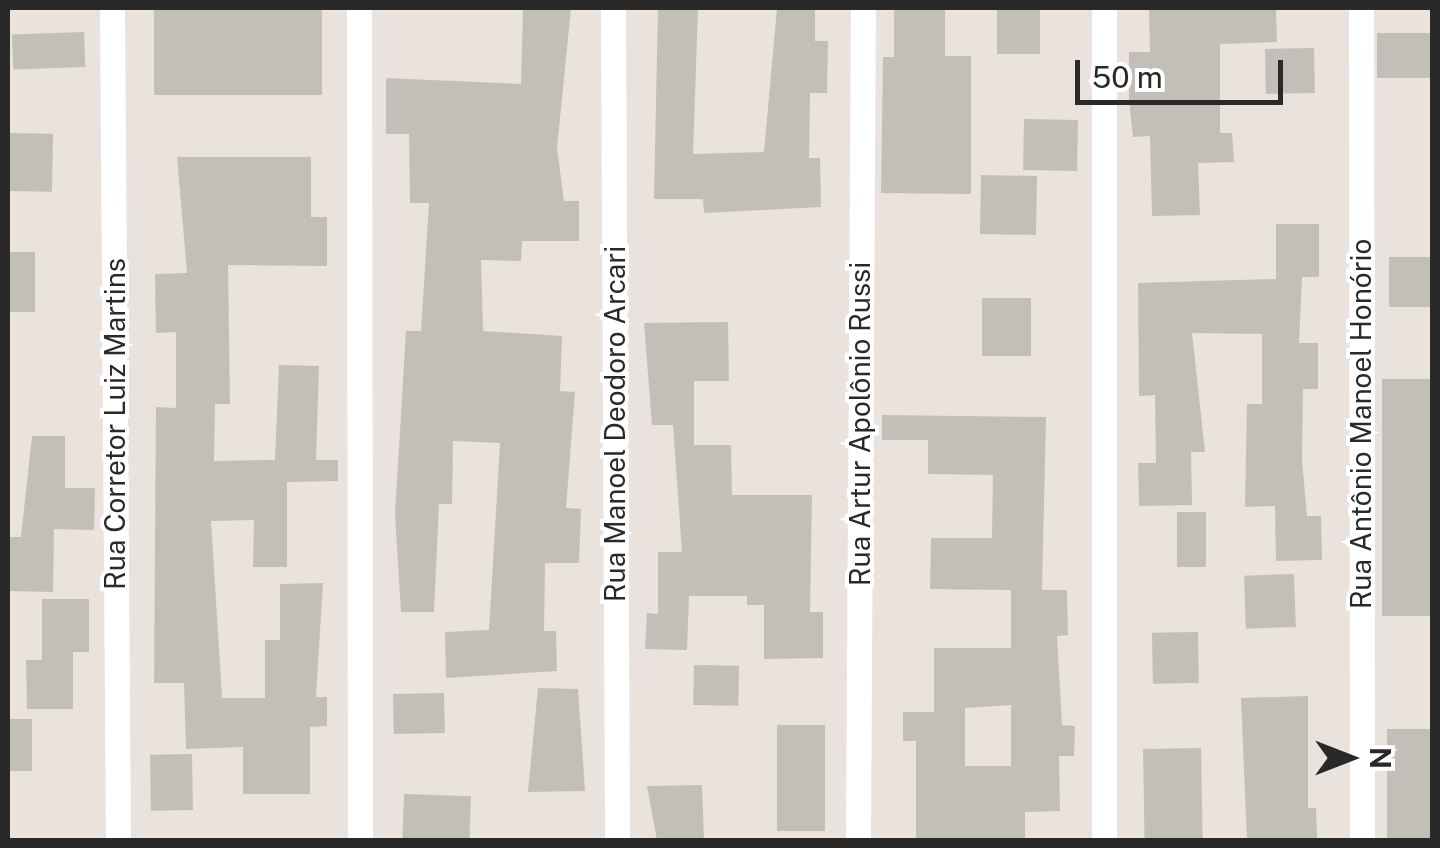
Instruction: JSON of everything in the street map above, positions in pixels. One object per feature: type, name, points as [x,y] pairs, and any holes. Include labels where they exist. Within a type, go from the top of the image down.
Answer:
[{"type":"street","name":"Rua Corretor Luiz Martins","points":[[112,8],[118,840]]},
{"type":"street","points":[[359,8],[360,840]]},
{"type":"street","name":"Rua Manoel Deodoro Arcari","points":[[614,8],[617,840]]},
{"type":"street","name":"Rua Artur Apolônio Russi","points":[[858,840],[863,8]]},
{"type":"street","points":[[1104,8],[1104,840]]},
{"type":"street","name":"Rua Antônio Manoel Honório","points":[[1361,8],[1362,840]]},
{"type":"building","points":[[154,8],[322,8],[322,95],[154,95]]},
{"type":"building","points":[[523,8],[571,8],[557,148],[564,201],[579,201],[579,241],[522,241],[521,261],[481,260],[483,331],[562,336],[560,391],[575,392],[566,508],[581,509],[579,563],[545,563],[544,631],[556,631],[557,671],[446,678],[445,632],[489,630],[500,443],[453,441],[452,504],[439,504],[434,612],[401,612],[395,514],[406,331],[421,331],[429,203],[410,203],[409,134],[386,134],[386,78],[521,84]]},
{"type":"building","points":[[658,8],[698,8],[693,154],[764,152],[777,8],[815,8],[815,41],[828,41],[827,93],[810,93],[809,158],[820,158],[821,207],[704,213],[703,199],[654,199]]},
{"type":"building","points":[[894,8],[945,8],[945,56],[971,56],[971,194],[881,193],[883,57],[894,57]]},
{"type":"building","points":[[997,8],[1040,8],[1040,54],[997,54]]},
{"type":"building","points":[[1149,8],[1276,8],[1277,42],[1220,44],[1220,133],[1232,133],[1234,162],[1198,163],[1200,215],[1152,216],[1150,136],[1133,137],[1129,101],[1129,52],[1150,52]]},
{"type":"building","points":[[84,32],[85,67],[13,69],[12,35]]},
{"type":"building","points":[[1377,33],[1432,33],[1432,78],[1377,78]]},
{"type":"building","points":[[1314,48],[1315,93],[1266,94],[1265,49]]},
{"type":"building","points":[[1024,119],[1078,120],[1077,171],[1023,170]]},
{"type":"building","points":[[8,133],[53,134],[52,192],[8,191]]},
{"type":"building","points":[[177,157],[311,157],[311,217],[327,217],[327,266],[228,265],[230,404],[215,404],[214,461],[275,460],[279,365],[319,366],[316,460],[338,460],[338,481],[287,482],[287,567],[253,567],[254,520],[211,521],[222,698],[265,698],[265,640],[280,640],[280,584],[323,583],[316,697],[327,697],[327,726],[310,727],[310,794],[243,794],[243,747],[186,749],[184,683],[154,683],[156,407],[176,408],[176,332],[156,333],[155,274],[187,273]]},
{"type":"building","points":[[981,175],[1037,176],[1036,235],[980,234]]},
{"type":"building","points":[[1276,224],[1319,224],[1319,277],[1302,277],[1299,343],[1318,343],[1318,389],[1303,389],[1302,460],[1307,516],[1321,516],[1322,560],[1276,561],[1275,506],[1245,507],[1247,404],[1262,404],[1262,334],[1192,333],[1205,452],[1191,452],[1192,505],[1139,506],[1138,463],[1156,463],[1155,395],[1139,396],[1138,283],[1276,279]]},
{"type":"building","points":[[8,252],[35,252],[35,312],[8,312]]},
{"type":"building","points":[[1389,257],[1432,257],[1432,307],[1389,307]]},
{"type":"building","points":[[982,298],[1031,298],[1031,356],[982,356]]},
{"type":"building","points":[[728,322],[729,381],[694,381],[694,445],[731,445],[732,495],[812,495],[810,612],[823,612],[823,658],[764,659],[764,605],[747,605],[747,596],[689,596],[687,650],[645,649],[647,613],[658,614],[658,552],[682,552],[673,425],[652,425],[644,323]]},
{"type":"building","points":[[1382,379],[1432,379],[1432,616],[1382,616]]},
{"type":"building","points":[[882,415],[1046,417],[1042,590],[1067,590],[1068,635],[1057,636],[1062,725],[1075,726],[1074,756],[1059,756],[1060,811],[1025,812],[1025,840],[916,840],[916,741],[903,741],[903,712],[934,712],[934,648],[1011,648],[1011,590],[930,589],[931,538],[992,538],[993,475],[928,474],[928,440],[882,440]],"holes":[[[1011,705],[1011,766],[965,766],[965,708]]]},
{"type":"building","points":[[32,436],[65,436],[65,488],[95,488],[94,530],[54,529],[53,592],[8,591],[8,537],[21,537]]},
{"type":"building","points":[[1177,512],[1206,512],[1206,567],[1177,567]]},
{"type":"building","points":[[1294,574],[1296,627],[1246,629],[1244,576]]},
{"type":"building","points":[[42,599],[89,599],[89,652],[73,652],[73,709],[27,709],[26,660],[42,660]]},
{"type":"building","points":[[1198,632],[1199,683],[1153,684],[1152,633]]},
{"type":"building","points":[[694,665],[739,666],[738,706],[693,705]]},
{"type":"building","points":[[538,688],[578,689],[585,791],[528,792]]},
{"type":"building","points":[[444,693],[445,733],[394,734],[393,694]]},
{"type":"building","points":[[1308,696],[1308,808],[1316,808],[1317,840],[1247,840],[1241,698]]},
{"type":"building","points":[[8,719],[32,719],[32,771],[8,771]]},
{"type":"building","points":[[777,725],[825,725],[825,831],[777,831]]},
{"type":"building","points":[[1387,729],[1432,729],[1432,840],[1387,840]]},
{"type":"building","points":[[1201,748],[1203,840],[1145,840],[1143,749]]},
{"type":"building","points":[[192,754],[193,810],[151,811],[150,755]]},
{"type":"building","points":[[702,785],[704,840],[657,840],[647,786]]},
{"type":"building","points":[[404,794],[471,796],[469,840],[402,840]]}]
